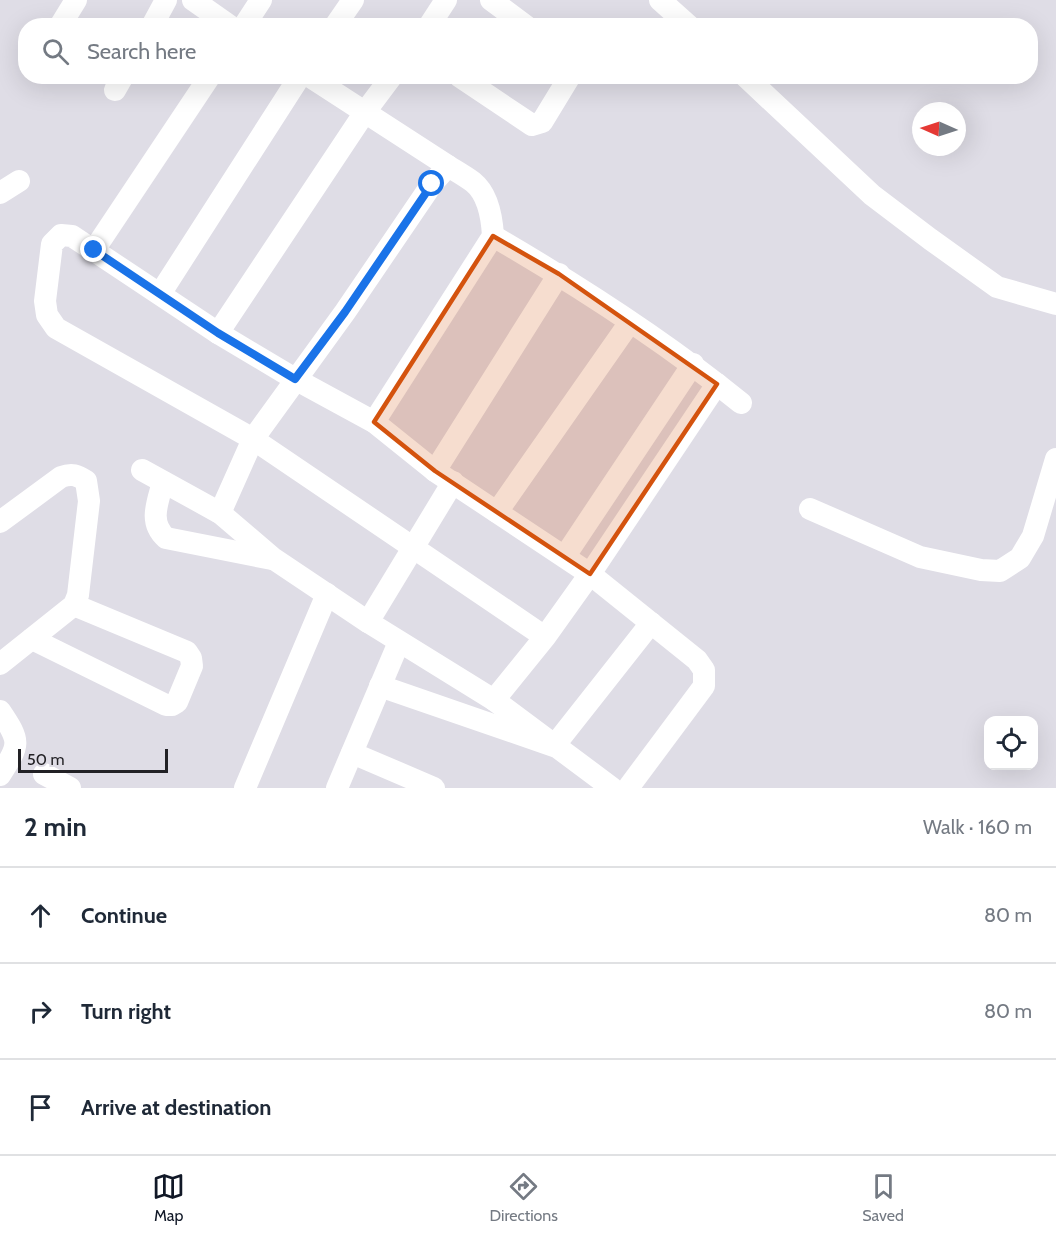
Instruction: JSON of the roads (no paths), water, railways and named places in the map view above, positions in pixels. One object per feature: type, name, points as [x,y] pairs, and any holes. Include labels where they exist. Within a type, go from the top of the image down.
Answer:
[{"type":"street","points":[[65,18],[76,0]]},
{"type":"street","points":[[156,18],[166,0]]},
{"type":"street","points":[[193,0],[219,18]]},
{"type":"street","points":[[249,18],[261,0]]},
{"type":"street","points":[[341,18],[353,0]]},
{"type":"street","points":[[434,18],[446,0]]},
{"type":"street","points":[[491,0],[515,18]]},
{"type":"street","points":[[660,0],[680,18]]},
{"type":"street","points":[[94,250],[205,84]]},
{"type":"street","points":[[160,294],[295,84]]},
{"type":"street","points":[[321,84],[475,183],[487,204],[492,219],[493,236],[374,422]]},
{"type":"street","points":[[218,333],[386,84]]},
{"type":"street","points":[[471,84],[532,125],[542,122],[565,84]]},
{"type":"street","points":[[754,84],[872,195],[930,239],[997,287],[1056,304]]},
{"type":"street","points":[[220,513],[253,439],[345,312],[432,184],[448,166]]},
{"type":"street","points":[[545,638],[253,439],[62,332],[51,322],[45,301],[52,244],[56,239],[66,234],[72,236],[218,333],[374,422],[444,477],[590,574],[701,665],[705,678],[704,686],[628,788]]},
{"type":"street","points":[[493,236],[559,274],[693,364],[741,403]]},
{"type":"street","points":[[368,622],[413,548],[444,477],[559,274]]},
{"type":"street","points":[[497,512],[630,322]]},
{"type":"street","points":[[565,556],[693,364]]},
{"type":"street","points":[[495,700],[545,638],[590,574],[717,384]]},
{"type":"street","points":[[810,509],[920,557],[981,570],[1000,571],[1020,558],[1033,536],[1056,459]]},
{"type":"street","points":[[142,470],[220,513],[274,559],[399,642],[495,700],[612,788]]},
{"type":"street","points":[[0,522],[61,477],[68,474],[77,475],[86,481],[89,501],[78,595],[74,605],[0,664]]},
{"type":"street","points":[[163,483],[155,521],[157,528],[166,538],[274,559]]},
{"type":"street","points":[[245,788],[327,594]]},
{"type":"street","points":[[32,639],[166,705],[177,702],[192,666],[187,652],[74,605]]},
{"type":"street","points":[[554,746],[651,623]]},
{"type":"street","points":[[337,788],[399,642]]},
{"type":"street","points":[[380,686],[554,746]]},
{"type":"street","points":[[0,711],[14,732],[16,748],[0,775]]},
{"type":"street","points":[[352,753],[434,788]]},
{"type":"street","points":[[44,774],[70,788]]}]
